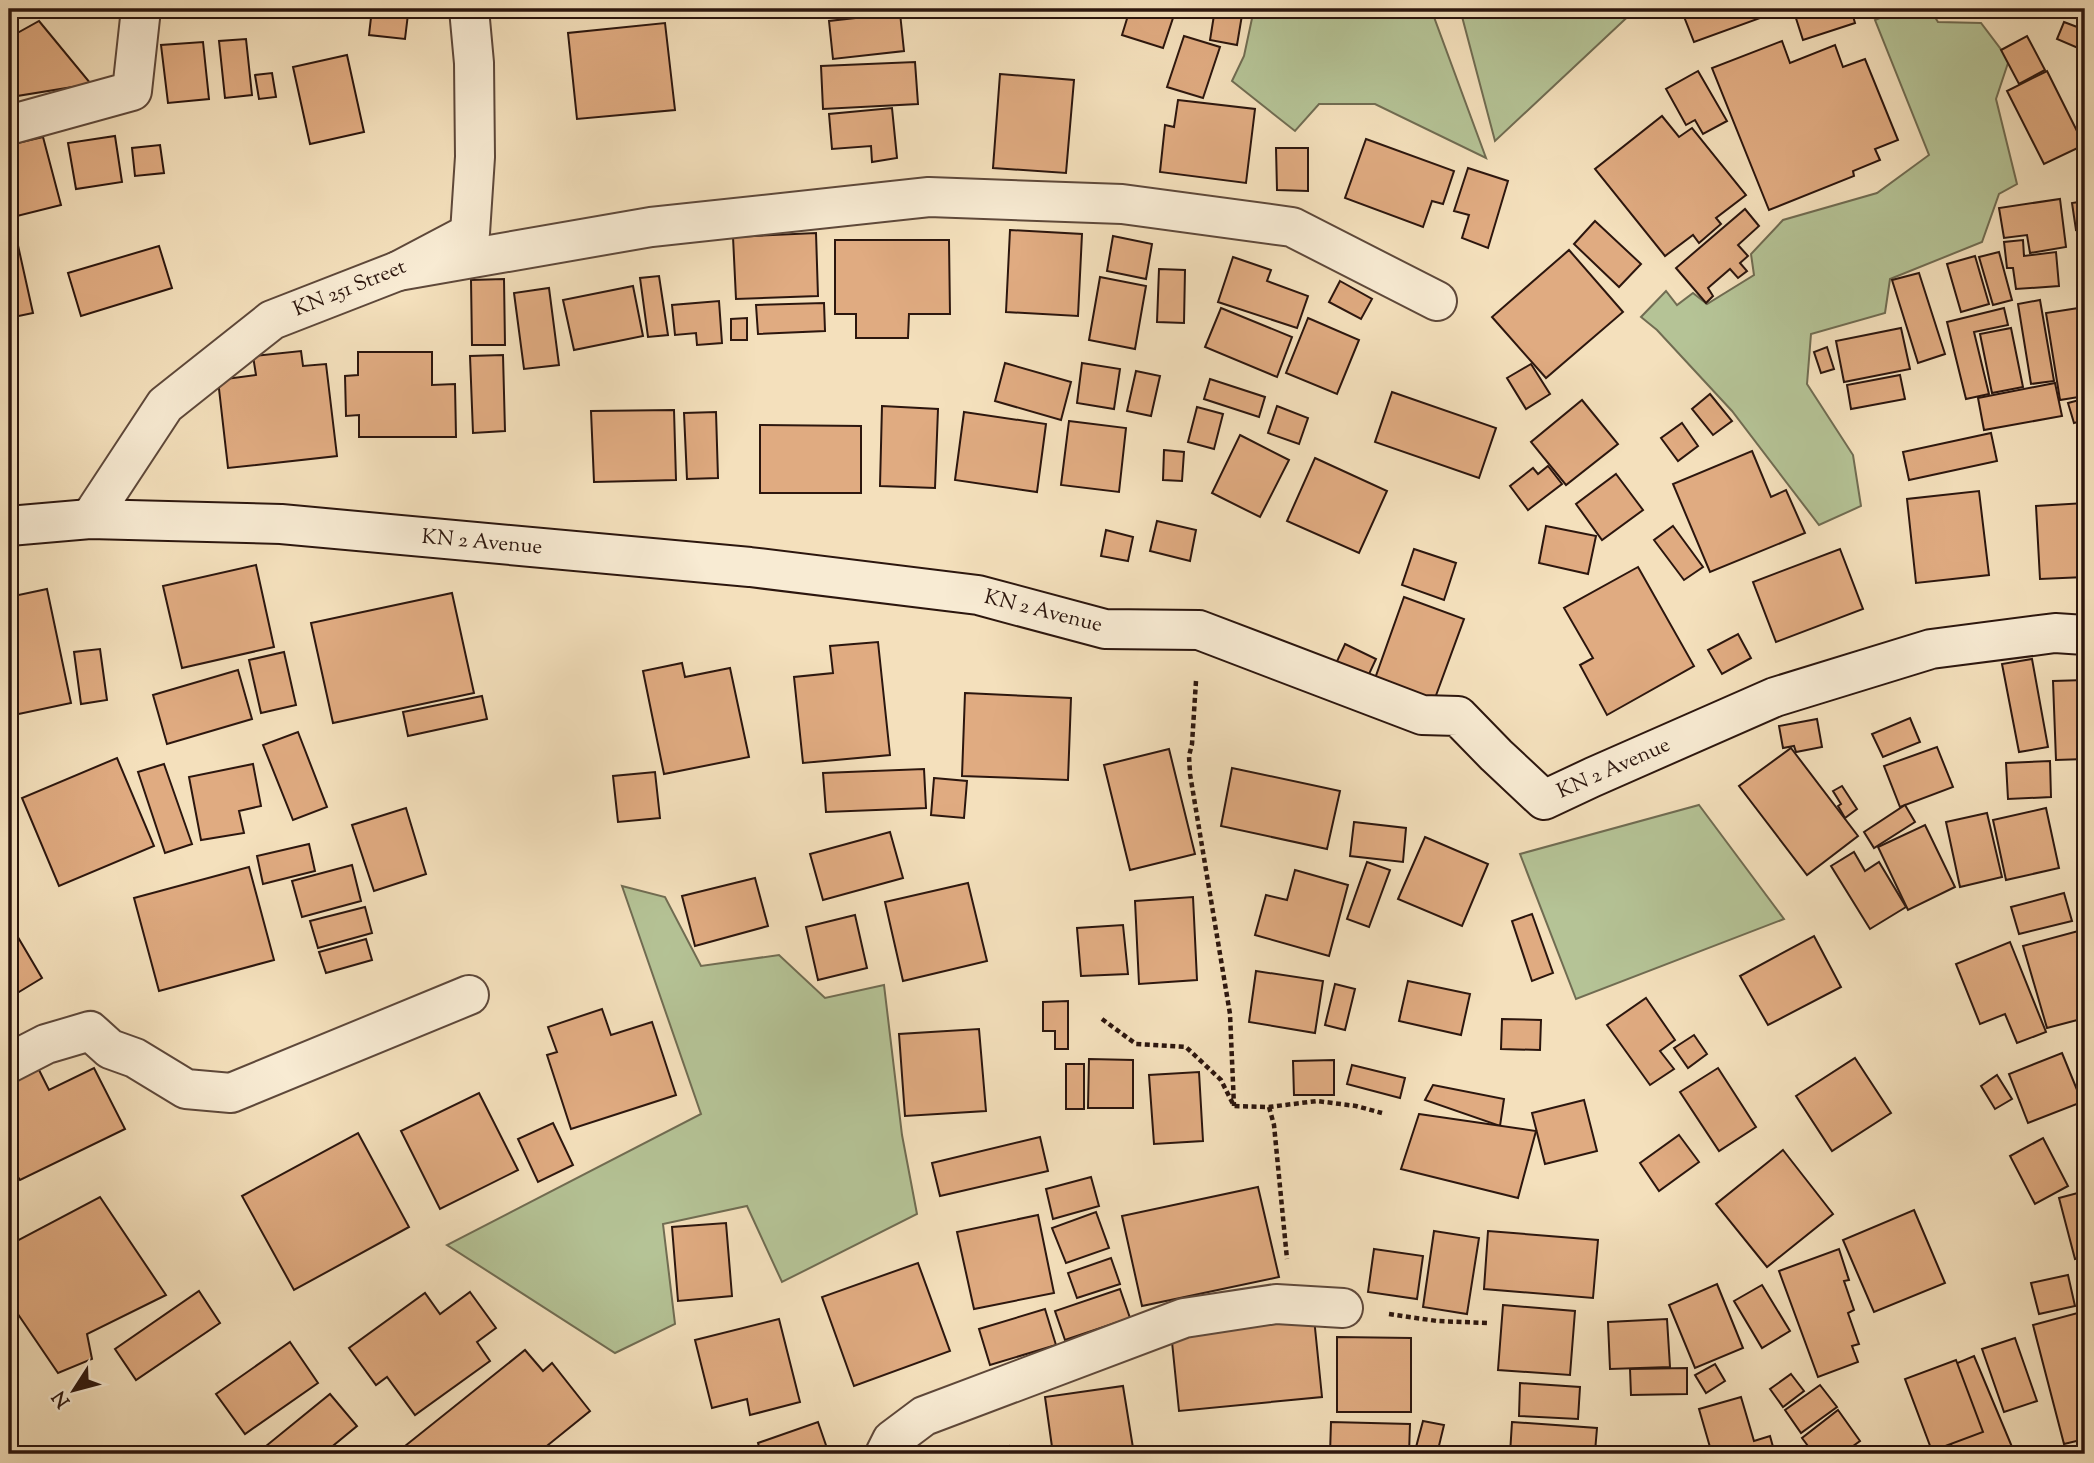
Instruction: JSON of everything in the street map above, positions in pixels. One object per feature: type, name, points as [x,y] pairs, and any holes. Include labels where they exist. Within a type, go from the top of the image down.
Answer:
[{"type":"street","points":[[9,125],[132,91],[141,9]]},
{"type":"street","name":"KN 251 Street","points":[[90,519],[165,405],[272,320],[398,271],[470,233],[475,157],[474,63],[469,9]]},
{"type":"street","points":[[398,271],[651,227],[943,197],[1122,204],[1292,227],[1437,300]]},
{"type":"street","name":"KN 2 Avenue","points":[[9,526],[90,519],[281,524],[750,567],[978,595],[1105,629],[1199,630],[1422,715],[1458,716],[1544,800],[1775,697],[1931,649],[2055,633],[2085,635]]},
{"type":"street","points":[[9,1063],[46,1044],[90,1031],[110,1049],[135,1058],[186,1089],[231,1093],[469,995]]},
{"type":"street","points":[[885,1454],[892,1440],[924,1416],[1184,1318],[1276,1304],[1343,1308]]},
{"type":"path","points":[[1199,630],[1189,756],[1190,774],[1230,1014],[1234,1106]]},
{"type":"path","points":[[1102,1018],[1136,1044],[1186,1047],[1221,1080],[1234,1106]]},
{"type":"path","points":[[1234,1106],[1269,1107],[1317,1101],[1356,1106],[1382,1114]]},
{"type":"path","points":[[1269,1107],[1274,1125],[1287,1258],[1292,1266]]},
{"type":"path","points":[[1343,1308],[1437,1321],[1487,1323]]},
{"type":"green space","points":[[1254,9],[1431,9],[1486,158],[1375,104],[1319,104],[1295,131],[1232,81],[1244,56]]},
{"type":"green space","points":[[1460,9],[1636,9],[1495,141]]},
{"type":"green space","points":[[1901,9],[1930,9],[1938,22],[1981,23],[2009,60],[1996,99],[2017,184],[1999,194],[1982,242],[1890,279],[1885,313],[1811,334],[1807,384],[1853,455],[1861,506],[1819,525],[1732,411],[1657,330],[1641,317],[1666,291],[1677,305],[1693,293],[1707,304],[1754,275],[1751,254],[1783,220],[1877,193],[1929,155],[1875,20]]},
{"type":"green space","points":[[1699,805],[1784,919],[1576,999],[1520,854]]},
{"type":"green space","points":[[622,886],[665,897],[701,966],[779,955],[825,998],[884,985],[902,1135],[917,1214],[782,1282],[747,1206],[663,1224],[675,1324],[615,1353],[447,1245],[701,1114]]},
{"type":"building","points":[[40,9],[66,9],[42,15]]},
{"type":"building","points":[[323,9],[323,14],[295,11]]},
{"type":"building","points":[[372,9],[408,14],[405,39],[369,35]]},
{"type":"building","points":[[1130,9],[1176,9],[1163,48],[1122,35]]},
{"type":"building","points":[[1215,9],[1243,9],[1237,45],[1210,40]]},
{"type":"building","points":[[1681,9],[1760,9],[1763,17],[1694,42]]},
{"type":"building","points":[[1793,9],[1851,9],[1855,23],[1803,40]]},
{"type":"building","points":[[900,13],[904,51],[833,59],[829,21]]},
{"type":"building","points":[[39,21],[91,84],[17,96],[12,36]]},
{"type":"building","points":[[2064,22],[2085,30],[2085,51],[2057,39]]},
{"type":"building","points":[[665,23],[675,110],[577,119],[568,33]]},
{"type":"building","points":[[1184,36],[1220,47],[1203,98],[1167,87]]},
{"type":"building","points":[[2027,36],[2045,70],[2019,84],[2001,50]]},
{"type":"building","points":[[246,39],[252,95],[225,98],[219,41]]},
{"type":"building","points":[[1782,41],[1790,63],[1835,45],[1843,67],[1865,59],[1898,140],[1875,149],[1880,160],[1853,171],[1854,176],[1769,210],[1712,68]]},
{"type":"building","points":[[203,42],[209,99],[168,103],[161,45]]},
{"type":"building","points":[[347,55],[364,132],[310,144],[293,67]]},
{"type":"building","points":[[915,62],[918,104],[823,109],[821,66]]},
{"type":"building","points":[[1698,71],[1727,121],[1703,134],[1695,120],[1686,125],[1666,89]]},
{"type":"building","points":[[2047,71],[2084,145],[2044,164],[2007,91]]},
{"type":"building","points":[[272,73],[276,97],[259,99],[255,75]]},
{"type":"building","points":[[1000,74],[1074,80],[1066,173],[993,168]]},
{"type":"building","points":[[1178,100],[1255,109],[1246,183],[1160,172],[1165,125],[1174,127]]},
{"type":"building","points":[[892,108],[897,158],[872,162],[871,146],[832,149],[829,114]]},
{"type":"building","points":[[1662,116],[1679,137],[1692,128],[1746,195],[1716,218],[1721,224],[1699,243],[1693,235],[1665,256],[1595,169]]},
{"type":"building","points":[[115,136],[122,182],[76,189],[68,143]]},
{"type":"building","points":[[43,137],[61,205],[9,218],[9,145]]},
{"type":"building","points":[[1366,139],[1454,171],[1443,204],[1432,201],[1423,227],[1345,198]]},
{"type":"building","points":[[160,145],[164,173],[135,176],[132,148]]},
{"type":"building","points":[[1276,148],[1308,148],[1308,191],[1277,190]]},
{"type":"building","points":[[1468,168],[1508,181],[1488,248],[1462,238],[1469,215],[1454,211]]},
{"type":"building","points":[[2060,199],[2066,247],[2030,253],[2027,235],[2004,238],[1999,208]]},
{"type":"building","points":[[2085,201],[2085,228],[2076,230],[2072,203]]},
{"type":"building","points":[[1745,209],[1759,226],[1738,245],[1748,256],[1740,263],[1747,271],[1738,278],[1730,269],[1708,288],[1713,296],[1706,303],[1676,268]]},
{"type":"building","points":[[1595,221],[1641,264],[1619,287],[1574,244]]},
{"type":"building","points":[[1010,230],[1082,234],[1078,316],[1006,312]]},
{"type":"building","points":[[816,233],[818,296],[736,299],[733,237]]},
{"type":"building","points":[[1113,236],[1152,244],[1146,279],[1107,271]]},
{"type":"building","points":[[835,240],[949,240],[950,314],[909,314],[908,338],[856,338],[856,314],[835,314]]},
{"type":"building","points":[[2023,240],[2024,256],[2056,252],[2059,286],[2016,289],[2013,268],[2007,268],[2004,242]]},
{"type":"building","points":[[17,241],[33,313],[9,318],[9,243]]},
{"type":"building","points":[[159,246],[172,288],[81,316],[68,273]]},
{"type":"building","points":[[1569,250],[1623,312],[1546,378],[1492,317]]},
{"type":"building","points":[[1999,252],[2012,300],[1993,305],[1979,257]]},
{"type":"building","points":[[1975,256],[1989,304],[1961,312],[1947,264]]},
{"type":"building","points":[[1233,257],[1271,270],[1267,281],[1308,296],[1297,328],[1218,302]]},
{"type":"building","points":[[1159,269],[1185,270],[1184,323],[1157,322]]},
{"type":"building","points":[[1919,273],[1945,354],[1918,363],[1892,280]]},
{"type":"building","points":[[659,276],[668,335],[648,337],[640,278]]},
{"type":"building","points":[[1100,277],[1146,286],[1135,349],[1089,340]]},
{"type":"building","points":[[504,279],[505,345],[472,345],[471,280]]},
{"type":"building","points":[[1340,281],[1372,299],[1361,319],[1329,302]]},
{"type":"building","points":[[633,286],[643,336],[574,350],[563,300]]},
{"type":"building","points":[[549,288],[559,365],[524,369],[514,293]]},
{"type":"building","points":[[2040,300],[2054,381],[2031,384],[2018,304]]},
{"type":"building","points":[[719,301],[722,343],[697,345],[696,333],[675,335],[672,305]]},
{"type":"building","points":[[824,303],[825,331],[758,334],[756,305]]},
{"type":"building","points":[[2085,307],[2085,396],[2060,400],[2046,313]]},
{"type":"building","points":[[1221,308],[1292,337],[1277,377],[1205,347]]},
{"type":"building","points":[[2004,308],[2008,325],[1974,332],[1989,394],[1966,399],[1947,322]]},
{"type":"building","points":[[747,318],[747,340],[731,340],[731,319]]},
{"type":"building","points":[[1308,318],[1359,340],[1337,394],[1286,373]]},
{"type":"building","points":[[1901,328],[1910,369],[1844,382],[1836,341]]},
{"type":"building","points":[[2011,328],[2023,387],[1992,393],[1980,334]]},
{"type":"building","points":[[1827,347],[1834,369],[1821,373],[1814,352]]},
{"type":"building","points":[[301,351],[303,366],[326,364],[337,456],[228,468],[218,380],[256,375],[253,356]]},
{"type":"building","points":[[358,352],[432,352],[432,385],[455,384],[456,437],[359,437],[359,415],[346,416],[345,376],[358,375]]},
{"type":"building","points":[[503,355],[505,431],[473,433],[470,356]]},
{"type":"building","points":[[1005,363],[1071,382],[1061,420],[995,401]]},
{"type":"building","points":[[1082,363],[1120,369],[1114,409],[1077,403]]},
{"type":"building","points":[[1531,364],[1550,394],[1526,409],[1507,378]]},
{"type":"building","points":[[1136,371],[1160,376],[1151,416],[1127,411]]},
{"type":"building","points":[[1900,375],[1905,399],[1851,409],[1847,385]]},
{"type":"building","points":[[1210,379],[1265,397],[1259,417],[1204,399]]},
{"type":"building","points":[[2055,383],[2062,416],[1984,430],[1978,398]]},
{"type":"building","points":[[1392,392],[1496,428],[1479,478],[1375,442]]},
{"type":"building","points":[[1710,394],[1732,421],[1713,435],[1692,409]]},
{"type":"building","points":[[2083,399],[2085,420],[2074,423],[2068,403]]},
{"type":"building","points":[[1582,400],[1618,444],[1566,485],[1531,442]]},
{"type":"building","points":[[882,406],[938,409],[935,488],[880,486]]},
{"type":"building","points":[[1277,406],[1308,418],[1299,444],[1268,433]]},
{"type":"building","points":[[1197,407],[1223,414],[1214,449],[1188,442]]},
{"type":"building","points":[[674,410],[676,480],[594,482],[591,411]]},
{"type":"building","points":[[716,412],[718,478],[687,479],[684,413]]},
{"type":"building","points":[[964,412],[1046,424],[1037,492],[955,480]]},
{"type":"building","points":[[1069,421],[1126,428],[1119,492],[1061,485]]},
{"type":"building","points":[[1682,423],[1698,446],[1678,461],[1661,438]]},
{"type":"building","points":[[760,425],[861,426],[861,493],[760,493]]},
{"type":"building","points":[[1991,433],[1997,461],[1909,480],[1903,452]]},
{"type":"building","points":[[1240,435],[1289,460],[1260,517],[1212,493]]},
{"type":"building","points":[[1164,450],[1184,452],[1182,481],[1163,480]]},
{"type":"building","points":[[1752,451],[1771,497],[1786,490],[1805,533],[1710,572],[1673,484]]},
{"type":"building","points":[[1315,458],[1387,491],[1359,553],[1287,521]]},
{"type":"building","points":[[1548,466],[1562,484],[1528,510],[1510,486],[1533,468],[1538,474]]},
{"type":"building","points":[[1616,474],[1643,510],[1602,540],[1576,504]]},
{"type":"building","points":[[1979,491],[1989,575],[1916,583],[1907,499]]},
{"type":"building","points":[[2085,503],[2085,577],[2040,579],[2036,506]]},
{"type":"building","points":[[1157,521],[1196,530],[1190,561],[1150,551]]},
{"type":"building","points":[[1546,526],[1596,536],[1588,574],[1539,563]]},
{"type":"building","points":[[1673,526],[1703,567],[1684,580],[1654,540]]},
{"type":"building","points":[[1106,530],[1133,537],[1128,561],[1101,556]]},
{"type":"building","points":[[1414,549],[1456,563],[1444,600],[1402,585]]},
{"type":"building","points":[[1840,549],[1863,609],[1776,642],[1753,582]]},
{"type":"building","points":[[256,565],[274,647],[182,668],[163,586]]},
{"type":"building","points":[[1638,567],[1694,666],[1607,715],[1580,665],[1593,658],[1564,608]]},
{"type":"building","points":[[47,589],[71,703],[9,716],[9,597]]},
{"type":"building","points":[[452,593],[474,693],[333,723],[311,623]]},
{"type":"building","points":[[1404,597],[1464,619],[1431,709],[1372,687]]},
{"type":"building","points":[[1738,634],[1751,658],[1722,674],[1708,650]]},
{"type":"building","points":[[878,642],[890,755],[803,763],[794,677],[833,673],[830,646]]},
{"type":"building","points":[[1345,644],[1376,659],[1363,687],[1332,672]]},
{"type":"building","points":[[100,649],[107,700],[81,704],[74,652]]},
{"type":"building","points":[[284,652],[296,705],[261,713],[249,660]]},
{"type":"building","points":[[2032,659],[2048,747],[2019,752],[2002,664]]},
{"type":"building","points":[[682,663],[685,677],[730,668],[749,757],[664,774],[643,671]]},
{"type":"building","points":[[238,670],[252,719],[167,744],[153,695]]},
{"type":"building","points":[[2085,680],[2085,759],[2056,760],[2053,681]]},
{"type":"building","points":[[965,693],[1071,698],[1068,780],[962,776]]},
{"type":"building","points":[[482,696],[487,719],[408,736],[403,712]]},
{"type":"building","points":[[1910,718],[1920,742],[1883,757],[1872,734]]},
{"type":"building","points":[[1817,719],[1822,747],[1796,752],[1794,746],[1783,748],[1779,726]]},
{"type":"building","points":[[298,732],[327,807],[293,820],[263,745]]},
{"type":"building","points":[[1937,747],[1953,787],[1900,807],[1884,766]]},
{"type":"building","points":[[1791,748],[1858,836],[1807,875],[1739,786]]},
{"type":"building","points":[[1169,749],[1195,854],[1130,870],[1104,765]]},
{"type":"building","points":[[117,758],[154,846],[59,886],[22,798]]},
{"type":"building","points":[[2050,761],[2051,797],[2008,799],[2006,763]]},
{"type":"building","points":[[164,764],[192,844],[165,853],[138,772]]},
{"type":"building","points":[[253,764],[261,806],[239,811],[244,833],[201,840],[189,777]]},
{"type":"building","points":[[1232,768],[1340,791],[1327,849],[1221,826]]},
{"type":"building","points":[[924,769],[926,808],[826,812],[823,773]]},
{"type":"building","points":[[655,772],[660,818],[618,822],[613,776]]},
{"type":"building","points":[[934,778],[967,781],[964,818],[931,815]]},
{"type":"building","points":[[1842,786],[1857,809],[1845,818],[1833,791]]},
{"type":"building","points":[[2085,796],[2085,820],[2081,820],[2079,797]]},
{"type":"building","points":[[1905,805],[1915,822],[1874,848],[1864,832]]},
{"type":"building","points":[[406,808],[426,874],[374,891],[352,825]]},
{"type":"building","points":[[2046,808],[2059,868],[2006,880],[1993,820]]},
{"type":"building","points":[[1987,813],[2002,877],[1960,887],[1946,822]]},
{"type":"building","points":[[1354,822],[1406,828],[1403,862],[1350,856]]},
{"type":"building","points":[[1925,825],[1955,887],[1908,910],[1878,847]]},
{"type":"building","points":[[890,832],[903,878],[823,900],[810,854]]},
{"type":"building","points":[[1425,837],[1488,864],[1462,926],[1398,899]]},
{"type":"building","points":[[309,844],[315,871],[263,884],[257,856]]},
{"type":"building","points":[[1854,852],[1865,871],[1879,862],[1906,907],[1870,929],[1831,866]]},
{"type":"building","points":[[1367,862],[1390,870],[1369,927],[1347,919]]},
{"type":"building","points":[[352,865],[361,901],[302,917],[292,881]]},
{"type":"building","points":[[249,867],[274,960],[159,991],[134,898]]},
{"type":"building","points":[[1295,870],[1348,885],[1329,956],[1255,935],[1266,895],[1287,900]]},
{"type":"building","points":[[755,878],[768,926],[695,946],[682,896]]},
{"type":"building","points":[[968,883],[987,961],[903,981],[885,902]]},
{"type":"building","points":[[2064,893],[2072,921],[2019,934],[2011,907]]},
{"type":"building","points":[[1193,897],[1197,980],[1139,984],[1135,901]]},
{"type":"building","points":[[365,907],[372,933],[318,948],[310,921]]},
{"type":"building","points":[[1532,914],[1553,973],[1532,981],[1512,921]]},
{"type":"building","points":[[855,915],[867,968],[818,980],[806,927]]},
{"type":"building","points":[[9,922],[42,978],[9,998]]},
{"type":"building","points":[[1123,925],[1128,974],[1081,976],[1077,928]]},
{"type":"building","points":[[2082,930],[2085,943],[2085,1018],[2047,1028],[2023,946]]},
{"type":"building","points":[[1814,936],[1841,987],[1768,1025],[1740,976]]},
{"type":"building","points":[[366,939],[372,960],[326,973],[319,952]]},
{"type":"building","points":[[2010,942],[2046,1032],[2017,1043],[2005,1014],[1980,1024],[1956,964]]},
{"type":"building","points":[[1256,971],[1323,981],[1315,1033],[1249,1022]]},
{"type":"building","points":[[1408,981],[1470,994],[1461,1035],[1399,1021]]},
{"type":"building","points":[[1335,984],[1355,989],[1345,1030],[1325,1025]]},
{"type":"building","points":[[1646,998],[1675,1040],[1660,1051],[1674,1069],[1650,1085],[1607,1025]]},
{"type":"building","points":[[1068,1001],[1068,1049],[1055,1049],[1055,1031],[1043,1031],[1043,1002]]},
{"type":"building","points":[[602,1009],[611,1035],[652,1022],[676,1095],[571,1129],[547,1055],[557,1052],[548,1027]]},
{"type":"building","points":[[1502,1019],[1541,1020],[1540,1050],[1501,1049]]},
{"type":"building","points":[[979,1029],[986,1111],[905,1116],[899,1034]]},
{"type":"building","points":[[1694,1035],[1707,1054],[1688,1068],[1674,1048]]},
{"type":"building","points":[[2062,1053],[2082,1102],[2028,1123],[2009,1074]]},
{"type":"building","points":[[1855,1058],[1891,1113],[1832,1151],[1796,1096]]},
{"type":"building","points":[[1089,1059],[1133,1060],[1133,1108],[1088,1108]]},
{"type":"building","points":[[1334,1060],[1334,1095],[1294,1095],[1293,1061]]},
{"type":"building","points":[[1066,1064],[1084,1064],[1084,1109],[1066,1109]]},
{"type":"building","points":[[1352,1065],[1405,1078],[1400,1098],[1347,1084]]},
{"type":"building","points":[[37,1066],[49,1090],[94,1068],[125,1129],[20,1180],[16,1174],[9,1177],[9,1080]]},
{"type":"building","points":[[1718,1068],[1756,1127],[1719,1151],[1680,1092]]},
{"type":"building","points":[[1199,1072],[1203,1141],[1154,1144],[1149,1075]]},
{"type":"building","points":[[1997,1075],[2012,1099],[1995,1109],[1981,1086]]},
{"type":"building","points":[[1433,1085],[1504,1099],[1500,1126],[1425,1100]]},
{"type":"building","points":[[479,1093],[518,1170],[440,1209],[401,1131]]},
{"type":"building","points":[[1584,1100],[1597,1151],[1545,1164],[1532,1113]]},
{"type":"building","points":[[1419,1114],[1536,1131],[1518,1198],[1401,1169]]},
{"type":"building","points":[[553,1123],[573,1165],[538,1182],[518,1139]]},
{"type":"building","points":[[358,1133],[409,1227],[294,1290],[242,1196]]},
{"type":"building","points":[[1679,1135],[1699,1162],[1659,1191],[1640,1163]]},
{"type":"building","points":[[1040,1137],[1048,1171],[940,1196],[932,1163]]},
{"type":"building","points":[[2043,1138],[2068,1186],[2035,1204],[2010,1156]]},
{"type":"building","points":[[1783,1150],[1833,1214],[1767,1267],[1716,1204]]},
{"type":"building","points":[[1091,1177],[1099,1206],[1053,1219],[1046,1189]]},
{"type":"building","points":[[1258,1187],[1279,1277],[1142,1306],[1122,1216]]},
{"type":"building","points":[[2085,1191],[2085,1257],[2075,1259],[2059,1198]]},
{"type":"building","points":[[100,1197],[166,1295],[87,1334],[92,1359],[58,1373],[9,1301],[9,1245]]},
{"type":"building","points":[[1914,1210],[1945,1283],[1874,1312],[1843,1240]]},
{"type":"building","points":[[1096,1212],[1109,1248],[1066,1263],[1052,1228]]},
{"type":"building","points":[[1038,1215],[1054,1293],[974,1309],[957,1232]]},
{"type":"building","points":[[726,1223],[732,1296],[678,1301],[672,1227]]},
{"type":"building","points":[[1434,1231],[1479,1238],[1467,1314],[1423,1307]]},
{"type":"building","points":[[1488,1231],[1598,1240],[1593,1298],[1484,1289]]},
{"type":"building","points":[[1374,1249],[1423,1256],[1417,1299],[1368,1292]]},
{"type":"building","points":[[1839,1249],[1849,1280],[1844,1281],[1854,1310],[1848,1313],[1859,1344],[1852,1346],[1858,1362],[1818,1377],[1779,1271]]},
{"type":"building","points":[[1111,1258],[1120,1284],[1077,1298],[1068,1273]]},
{"type":"building","points":[[918,1263],[950,1351],[854,1386],[822,1297]]},
{"type":"building","points":[[2068,1275],[2075,1306],[2039,1314],[2031,1283]]},
{"type":"building","points":[[1717,1284],[1743,1348],[1695,1368],[1669,1305]]},
{"type":"building","points":[[1762,1285],[1790,1331],[1762,1348],[1734,1301]]},
{"type":"building","points":[[1120,1289],[1130,1318],[1065,1340],[1055,1311]]},
{"type":"building","points":[[199,1291],[220,1323],[136,1380],[115,1349]]},
{"type":"building","points":[[470,1292],[496,1328],[477,1342],[490,1361],[415,1415],[387,1377],[376,1385],[349,1348],[425,1293],[440,1314]]},
{"type":"building","points":[[1503,1305],[1575,1311],[1570,1375],[1498,1370]]},
{"type":"building","points":[[1045,1309],[1056,1345],[990,1365],[979,1329]]},
{"type":"building","points":[[2085,1311],[2085,1439],[2064,1444],[2033,1325]]},
{"type":"building","points":[[1314,1318],[1322,1397],[1179,1411],[1171,1332]]},
{"type":"building","points":[[779,1319],[800,1402],[750,1415],[747,1399],[712,1408],[695,1340]]},
{"type":"building","points":[[1667,1319],[1670,1367],[1610,1369],[1608,1322]]},
{"type":"building","points":[[1337,1337],[1411,1338],[1411,1412],[1337,1412]]},
{"type":"building","points":[[2015,1338],[2037,1401],[2004,1412],[1982,1349]]},
{"type":"building","points":[[290,1342],[318,1383],[245,1434],[216,1394]]},
{"type":"building","points":[[525,1350],[543,1371],[552,1363],[590,1411],[548,1445],[551,1448],[543,1454],[404,1454],[400,1450]]},
{"type":"building","points":[[1974,1356],[2015,1454],[1955,1454],[1924,1377]]},
{"type":"building","points":[[1956,1360],[1983,1432],[1932,1451],[1905,1379]]},
{"type":"building","points":[[1715,1364],[1725,1381],[1706,1393],[1695,1375]]},
{"type":"building","points":[[1687,1368],[1687,1394],[1631,1395],[1630,1369]]},
{"type":"building","points":[[1791,1374],[1804,1391],[1783,1407],[1770,1389]]},
{"type":"building","points":[[1520,1383],[1580,1387],[1578,1419],[1519,1416]]},
{"type":"building","points":[[1820,1385],[1837,1407],[1801,1433],[1785,1410]]},
{"type":"building","points":[[1123,1386],[1134,1454],[1053,1454],[1045,1397]]},
{"type":"building","points":[[330,1394],[357,1426],[323,1454],[273,1454],[266,1446]]},
{"type":"building","points":[[1741,1397],[1754,1441],[1770,1436],[1775,1454],[1712,1454],[1699,1409]]},
{"type":"building","points":[[1838,1410],[1860,1441],[1842,1454],[1814,1454],[1802,1438]]},
{"type":"building","points":[[1423,1421],[1444,1425],[1437,1454],[1415,1451]]},
{"type":"building","points":[[818,1422],[829,1454],[761,1454],[758,1443]]},
{"type":"building","points":[[1331,1422],[1410,1424],[1409,1454],[1330,1454]]},
{"type":"building","points":[[1512,1422],[1597,1428],[1595,1452],[1604,1454],[1510,1454]]},
{"type":"building","points":[[1009,1446],[1012,1454],[985,1454]]}]
